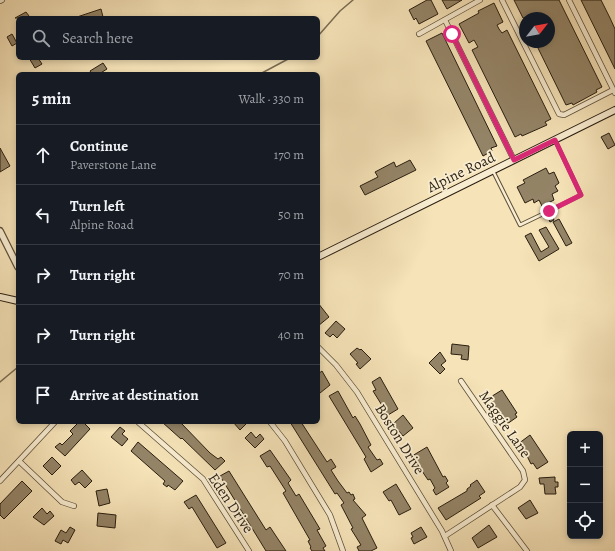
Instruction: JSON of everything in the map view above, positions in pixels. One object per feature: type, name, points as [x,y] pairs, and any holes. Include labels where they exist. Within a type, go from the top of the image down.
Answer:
[{"type":"main road","name":"Alpine Road","points":[[320,256],[615,110]]},
{"type":"main road","points":[[0,297],[16,301]]},
{"type":"street","points":[[419,34],[480,0]]},
{"type":"street","points":[[502,0],[559,114],[564,115],[614,91],[569,0]]},
{"type":"street","points":[[444,20],[514,160]]},
{"type":"street","points":[[0,232],[16,263]]},
{"type":"street","name":"Boston Drive","points":[[320,349],[336,365],[357,392],[445,536],[451,551]]},
{"type":"street","name":"Maggie Lane","points":[[445,536],[522,485],[525,477],[461,381]]},
{"type":"street","points":[[0,481],[53,424]]},
{"type":"street","name":"Eden Drive","points":[[140,424],[203,479],[249,551]]},
{"type":"street","points":[[272,424],[285,441],[330,515],[343,551]]},
{"type":"street","points":[[19,461],[62,502],[74,506]]},
{"type":"street","points":[[492,506],[528,551]]},
{"type":"lane","points":[[549,211],[581,195],[555,140]]},
{"type":"lane","points":[[493,170],[520,225],[545,213]]},
{"type":"building","points":[[427,0],[431,0],[438,14],[419,24],[416,18],[414,20],[409,10]]},
{"type":"building","points":[[442,0],[462,0],[447,9]]},
{"type":"building","points":[[514,0],[559,0],[602,87],[596,90],[597,92],[573,105],[572,103],[566,105],[538,48],[555,48],[555,12],[520,12]]},
{"type":"building","points":[[581,0],[601,0],[610,18],[615,29],[615,69]]},
{"type":"building","points":[[494,3],[503,22],[497,25],[502,33],[507,30],[551,119],[545,122],[547,125],[522,136],[521,134],[515,137],[472,50],[478,47],[474,40],[469,43],[459,24],[479,13],[478,11]]},
{"type":"building","points":[[101,9],[103,16],[80,16]]},
{"type":"building","points":[[26,12],[29,16],[19,16]]},
{"type":"building","points":[[442,33],[497,146],[491,148],[492,151],[483,156],[426,41]]},
{"type":"building","points":[[12,34],[16,44],[12,46],[7,37]]},
{"type":"building","points":[[30,60],[39,60],[42,64],[35,68]]},
{"type":"building","points":[[103,63],[107,69],[102,72],[90,71]]},
{"type":"building","points":[[609,133],[615,145],[608,149],[601,137]]},
{"type":"building","points":[[0,148],[10,166],[0,172]]},
{"type":"building","points":[[410,160],[416,170],[365,195],[360,186],[378,177],[375,172],[394,162],[396,167]]},
{"type":"building","points":[[546,168],[549,174],[554,172],[559,183],[555,186],[558,191],[552,194],[554,200],[546,204],[548,208],[546,211],[539,200],[534,203],[533,199],[525,203],[517,187],[525,183],[523,180]]},
{"type":"building","points":[[550,213],[554,220],[550,222],[547,215]]},
{"type":"building","points":[[559,219],[572,243],[566,246],[553,222]]},
{"type":"building","points":[[546,227],[559,249],[539,261],[525,236],[531,233],[541,252],[549,247],[539,230]]},
{"type":"building","points":[[320,306],[329,317],[320,324]]},
{"type":"building","points":[[336,321],[345,329],[337,338],[333,334],[330,337],[325,333]]},
{"type":"building","points":[[452,344],[469,346],[468,360],[461,359],[462,355],[451,354]]},
{"type":"building","points":[[357,348],[360,350],[361,349],[371,359],[360,369],[356,364],[358,363],[350,354]]},
{"type":"building","points":[[440,352],[446,361],[441,365],[445,369],[440,374],[429,363]]},
{"type":"building","points":[[322,371],[330,385],[320,393],[320,372]]},
{"type":"building","points":[[380,377],[398,409],[388,415],[373,391],[376,390],[372,382]]},
{"type":"building","points":[[502,390],[517,413],[515,414],[517,417],[507,424],[489,398]]},
{"type":"building","points":[[338,391],[353,418],[355,416],[360,424],[371,445],[368,447],[377,460],[380,459],[383,464],[371,472],[364,459],[366,457],[329,396]]},
{"type":"building","points":[[403,415],[413,428],[403,436],[393,424]]},
{"type":"building","points":[[77,424],[85,424],[90,429],[65,456],[55,447],[60,443],[62,445],[73,434],[70,431]]},
{"type":"building","points":[[164,424],[182,424],[210,453],[218,459],[221,457],[225,461],[215,470],[182,438],[181,439]]},
{"type":"building","points":[[235,424],[246,424],[240,430]]},
{"type":"building","points":[[291,424],[302,424],[327,462],[331,459],[336,467],[331,470],[347,493],[349,492],[351,495],[353,494],[355,499],[353,500],[366,515],[362,518],[377,548],[371,551],[359,551],[357,547],[361,545],[351,529],[353,528],[341,505],[344,503],[337,493],[335,494]]},
{"type":"building","points":[[120,427],[125,431],[122,434],[128,439],[122,446],[111,437]]},
{"type":"building","points":[[251,432],[256,438],[260,434],[264,439],[255,448],[245,438]]},
{"type":"building","points":[[530,435],[548,462],[537,469],[533,463],[531,464],[523,448],[521,449],[518,444]]},
{"type":"building","points":[[138,442],[183,481],[175,490],[168,485],[167,487],[163,484],[165,481],[131,451]]},
{"type":"building","points":[[427,447],[443,477],[445,476],[448,481],[446,483],[449,487],[436,495],[433,490],[435,488],[430,479],[428,480],[412,456]]},
{"type":"building","points":[[270,450],[291,480],[288,483],[296,496],[299,494],[320,529],[317,530],[326,546],[323,548],[325,551],[312,551],[310,548],[311,547],[308,541],[310,540],[283,493],[286,491],[270,466],[267,467],[260,456]]},
{"type":"building","points":[[52,457],[61,466],[52,475],[43,466]]},
{"type":"building","points":[[82,470],[92,481],[85,488],[79,482],[75,485],[71,480]]},
{"type":"building","points":[[229,471],[266,530],[270,527],[286,551],[266,551],[220,476]]},
{"type":"building","points":[[555,477],[555,482],[558,482],[558,487],[555,487],[556,494],[545,494],[544,484],[540,484],[539,478]]},
{"type":"building","points":[[477,480],[485,492],[479,496],[481,498],[446,520],[438,508],[467,491],[467,489],[471,486],[470,485]]},
{"type":"building","points":[[22,481],[32,491],[4,519],[0,515],[0,504]]},
{"type":"building","points":[[396,484],[411,509],[399,515],[391,500],[389,501],[383,492]]},
{"type":"building","points":[[107,489],[110,503],[99,506],[96,491]]},
{"type":"building","points":[[196,495],[226,543],[217,548],[192,507],[189,509],[184,502]]},
{"type":"building","points":[[530,500],[538,513],[526,519],[518,508]]},
{"type":"building","points":[[42,508],[47,514],[50,511],[54,516],[44,525],[33,517]]},
{"type":"building","points":[[98,513],[116,515],[115,528],[97,526]]},
{"type":"building","points":[[489,525],[497,537],[478,548],[472,538]]},
{"type":"building","points":[[70,527],[75,530],[68,543],[63,540],[61,544],[55,541],[61,530],[66,533]]},
{"type":"building","points":[[421,527],[427,537],[414,544],[411,538],[413,537],[411,533]]},
{"type":"waterway","points":[[320,34],[340,11],[353,0]]},
{"type":"waterway","points":[[264,72],[286,60]]},
{"type":"waterway","points":[[0,382],[16,369]]},
{"type":"route","points":[[452,34],[514,160],[555,140],[581,195],[549,211]]}]
